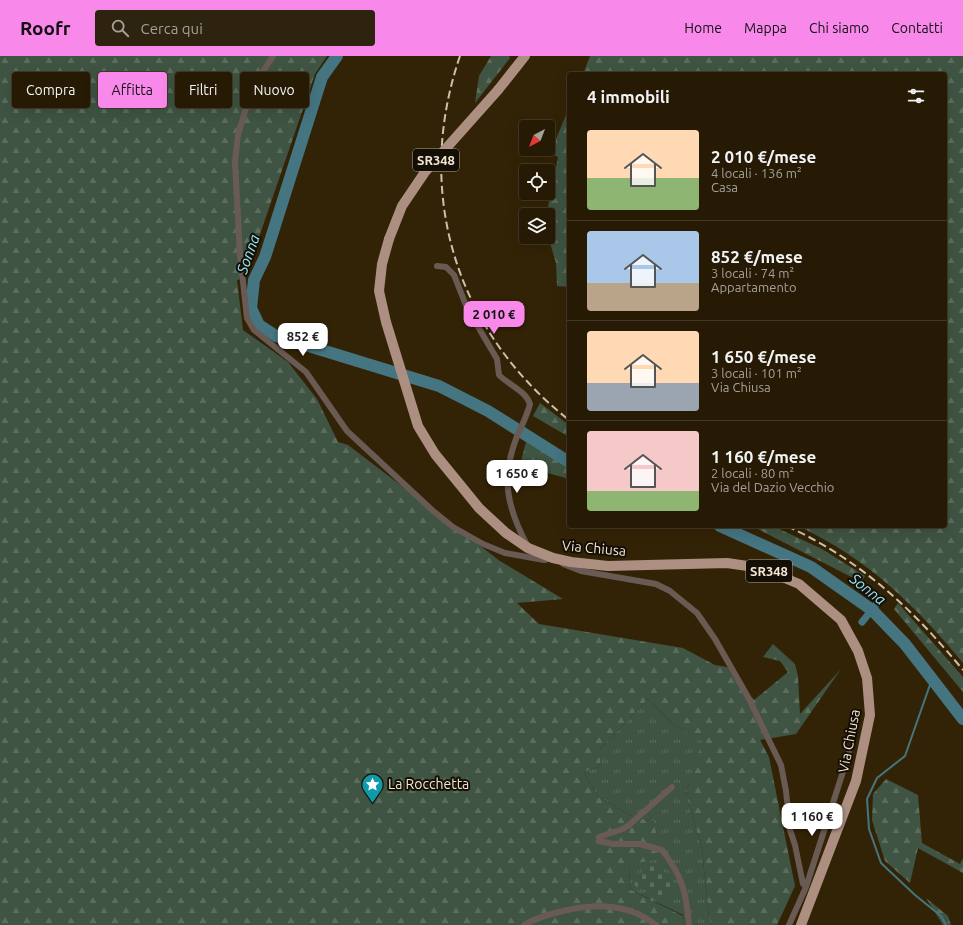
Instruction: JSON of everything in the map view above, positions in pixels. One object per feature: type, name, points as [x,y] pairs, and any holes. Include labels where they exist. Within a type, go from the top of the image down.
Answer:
[{"type":"main road","name":"Via Chiusa","points":[[525,56],[498,90],[425,172],[402,206],[389,239],[382,264],[379,291],[386,322],[418,426],[435,454],[479,508],[506,533],[528,548],[553,558],[572,562],[608,566],[727,563],[761,568],[799,584],[841,620],[858,651],[867,678],[870,715],[856,781],[801,925]]},
{"type":"street","points":[[273,56],[260,76],[246,108],[238,135],[235,162],[241,262],[247,318],[254,330],[306,372],[347,431],[432,510],[453,527],[483,544],[505,553],[544,560],[553,558],[563,564],[581,571],[656,584],[670,591],[697,613],[715,639],[748,696],[780,765],[786,790],[790,830],[803,884],[806,887]]},
{"type":"street","points":[[437,266],[446,267],[454,275],[467,308],[497,359],[499,375],[506,383],[527,396],[530,404],[527,415],[516,438],[507,477],[508,500],[516,526],[528,548]]},
{"type":"street","points":[[789,925],[806,887],[849,753]]},
{"type":"street","points":[[672,786],[623,829],[599,837],[599,841],[603,843],[640,844],[662,850],[681,878],[687,900],[689,925]]},
{"type":"street","points":[[524,925],[532,920],[570,909],[590,906],[611,907],[630,911],[656,925]]},
{"type":"green space","points":[[0,56],[327,56],[315,74],[309,91],[309,72],[240,72],[240,108],[303,108],[245,278],[237,280],[243,330],[288,362],[317,399],[338,442],[348,445],[500,561],[563,599],[517,603],[539,624],[683,648],[715,665],[727,667],[754,700],[788,672],[780,661],[763,657],[773,644],[795,664],[798,676],[800,714],[841,669],[796,734],[760,740],[769,757],[795,886],[777,925],[712,925],[709,918],[702,849],[686,794],[702,741],[672,723],[648,699],[600,749],[600,766],[584,772],[597,795],[629,815],[654,822],[661,859],[630,864],[629,889],[683,916],[685,925],[0,925]]},
{"type":"green space","points":[[491,56],[509,56],[510,58],[475,103],[479,76]]},
{"type":"green space","points":[[590,56],[963,56],[963,663],[908,602],[868,568],[823,539],[802,528],[947,528],[947,72],[584,72]]},
{"type":"green space","points":[[567,113],[567,287],[557,286],[556,263],[550,244],[555,244],[555,208],[548,208],[549,200],[555,200],[555,172],[558,157],[555,156],[555,141]]},
{"type":"green space","points":[[540,403],[567,423],[567,436],[533,416]]},
{"type":"green space","points":[[526,442],[567,466],[567,478],[520,465]]},
{"type":"green space","points":[[756,528],[777,528],[822,549],[865,576],[861,582]]},
{"type":"green space","points":[[898,603],[963,677],[963,692],[894,609]]},
{"type":"green space","points":[[648,699],[672,723],[703,741],[686,794],[702,849],[709,918],[712,925],[685,925],[683,915],[629,889],[630,864],[654,822],[629,815],[597,795],[584,772],[600,766],[600,749]]},
{"type":"green space","points":[[886,779],[918,795],[922,843],[960,864],[963,858],[963,873],[918,848],[910,883],[885,861],[872,820],[873,794]]},
{"type":"green space","points":[[653,865],[670,875],[674,886],[664,903],[656,898],[653,902],[649,899],[651,895],[634,885],[637,879],[633,876],[636,872],[640,875],[643,869]]},
{"type":"green space","points":[[926,898],[948,916],[951,925],[943,925]]},
{"type":"waterway","name":"Sonna","points":[[337,56],[322,77],[265,257],[254,280],[251,308],[259,325],[276,336],[439,386],[488,411],[567,461]]},
{"type":"waterway","name":"Sonna","points":[[724,528],[811,567],[872,610],[905,644],[963,719]]},
{"type":"waterway","name":"Sonna","points":[[862,622],[879,601]]},
{"type":"waterway","points":[[932,679],[905,756],[877,778],[867,799],[869,829],[881,863],[915,895],[941,916],[946,925]]},
{"type":"railway","points":[[460,56],[447,107],[441,158],[444,208],[454,256],[472,302],[498,345],[530,384],[567,418]]},
{"type":"railway","points":[[791,528],[838,554],[883,588],[924,626],[963,670]]},
{"type":"place","name":"La Rocchetta","points":[[372,804]]}]
